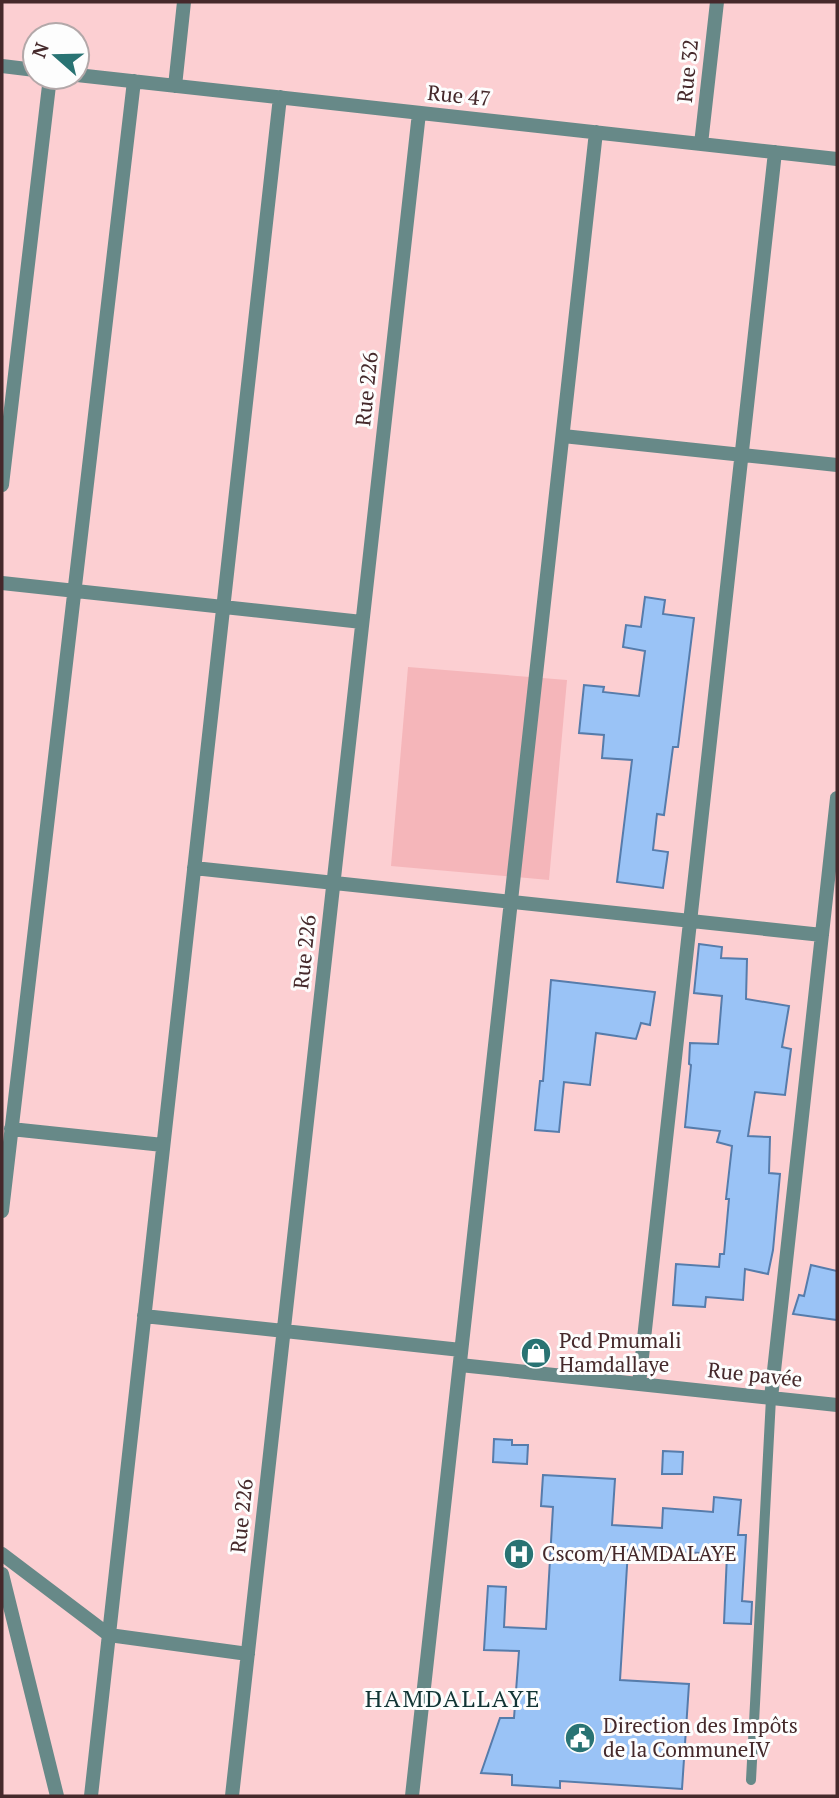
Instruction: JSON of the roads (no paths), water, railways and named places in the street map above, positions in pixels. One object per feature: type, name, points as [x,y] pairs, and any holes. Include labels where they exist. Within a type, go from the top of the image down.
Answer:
[{"type":"street","points":[[175,86],[184,2]]},
{"type":"street","name":"Rue 32","points":[[701,144],[717,2]]},
{"type":"street","points":[[2,66],[21,68]]},
{"type":"street","name":"Rue 47","points":[[91,76],[837,159]]},
{"type":"street","points":[[2,1211],[11,1129],[8,1096],[74,591],[134,81]]},
{"type":"street","points":[[2,485],[48,91]]},
{"type":"street","points":[[91,1796],[280,97]]},
{"type":"street","name":"Rue 226","points":[[232,1796],[419,113]]},
{"type":"street","points":[[412,1796],[596,132]]},
{"type":"street","points":[[639,1384],[775,152]]},
{"type":"street","points":[[563,436],[837,465]]},
{"type":"street","points":[[2,583],[362,622]]},
{"type":"street","points":[[771,1398],[837,798]]},
{"type":"street","points":[[194,867],[822,935]]},
{"type":"street","points":[[11,1129],[163,1145]]},
{"type":"street","name":"Rue pavée","points":[[144,1316],[284,1331],[639,1384],[837,1405]]},
{"type":"street","points":[[2,1554],[109,1635],[248,1654]]},
{"type":"street","points":[[2,1574],[57,1796]]},
{"type":"lane","points":[[751,1780],[771,1398]]},
{"type":"place","name":"Pcd Pmumali Hamdallaye","points":[[536,1353]]},
{"type":"place","name":"Cscom/HAMDALAYE","points":[[519,1554]]},
{"type":"place","name":"Direction des Impôts de la CommuneIV","points":[[580,1738]]},
{"type":"district","name":"HAMDALLAYE","points":[[453,1699]]}]
